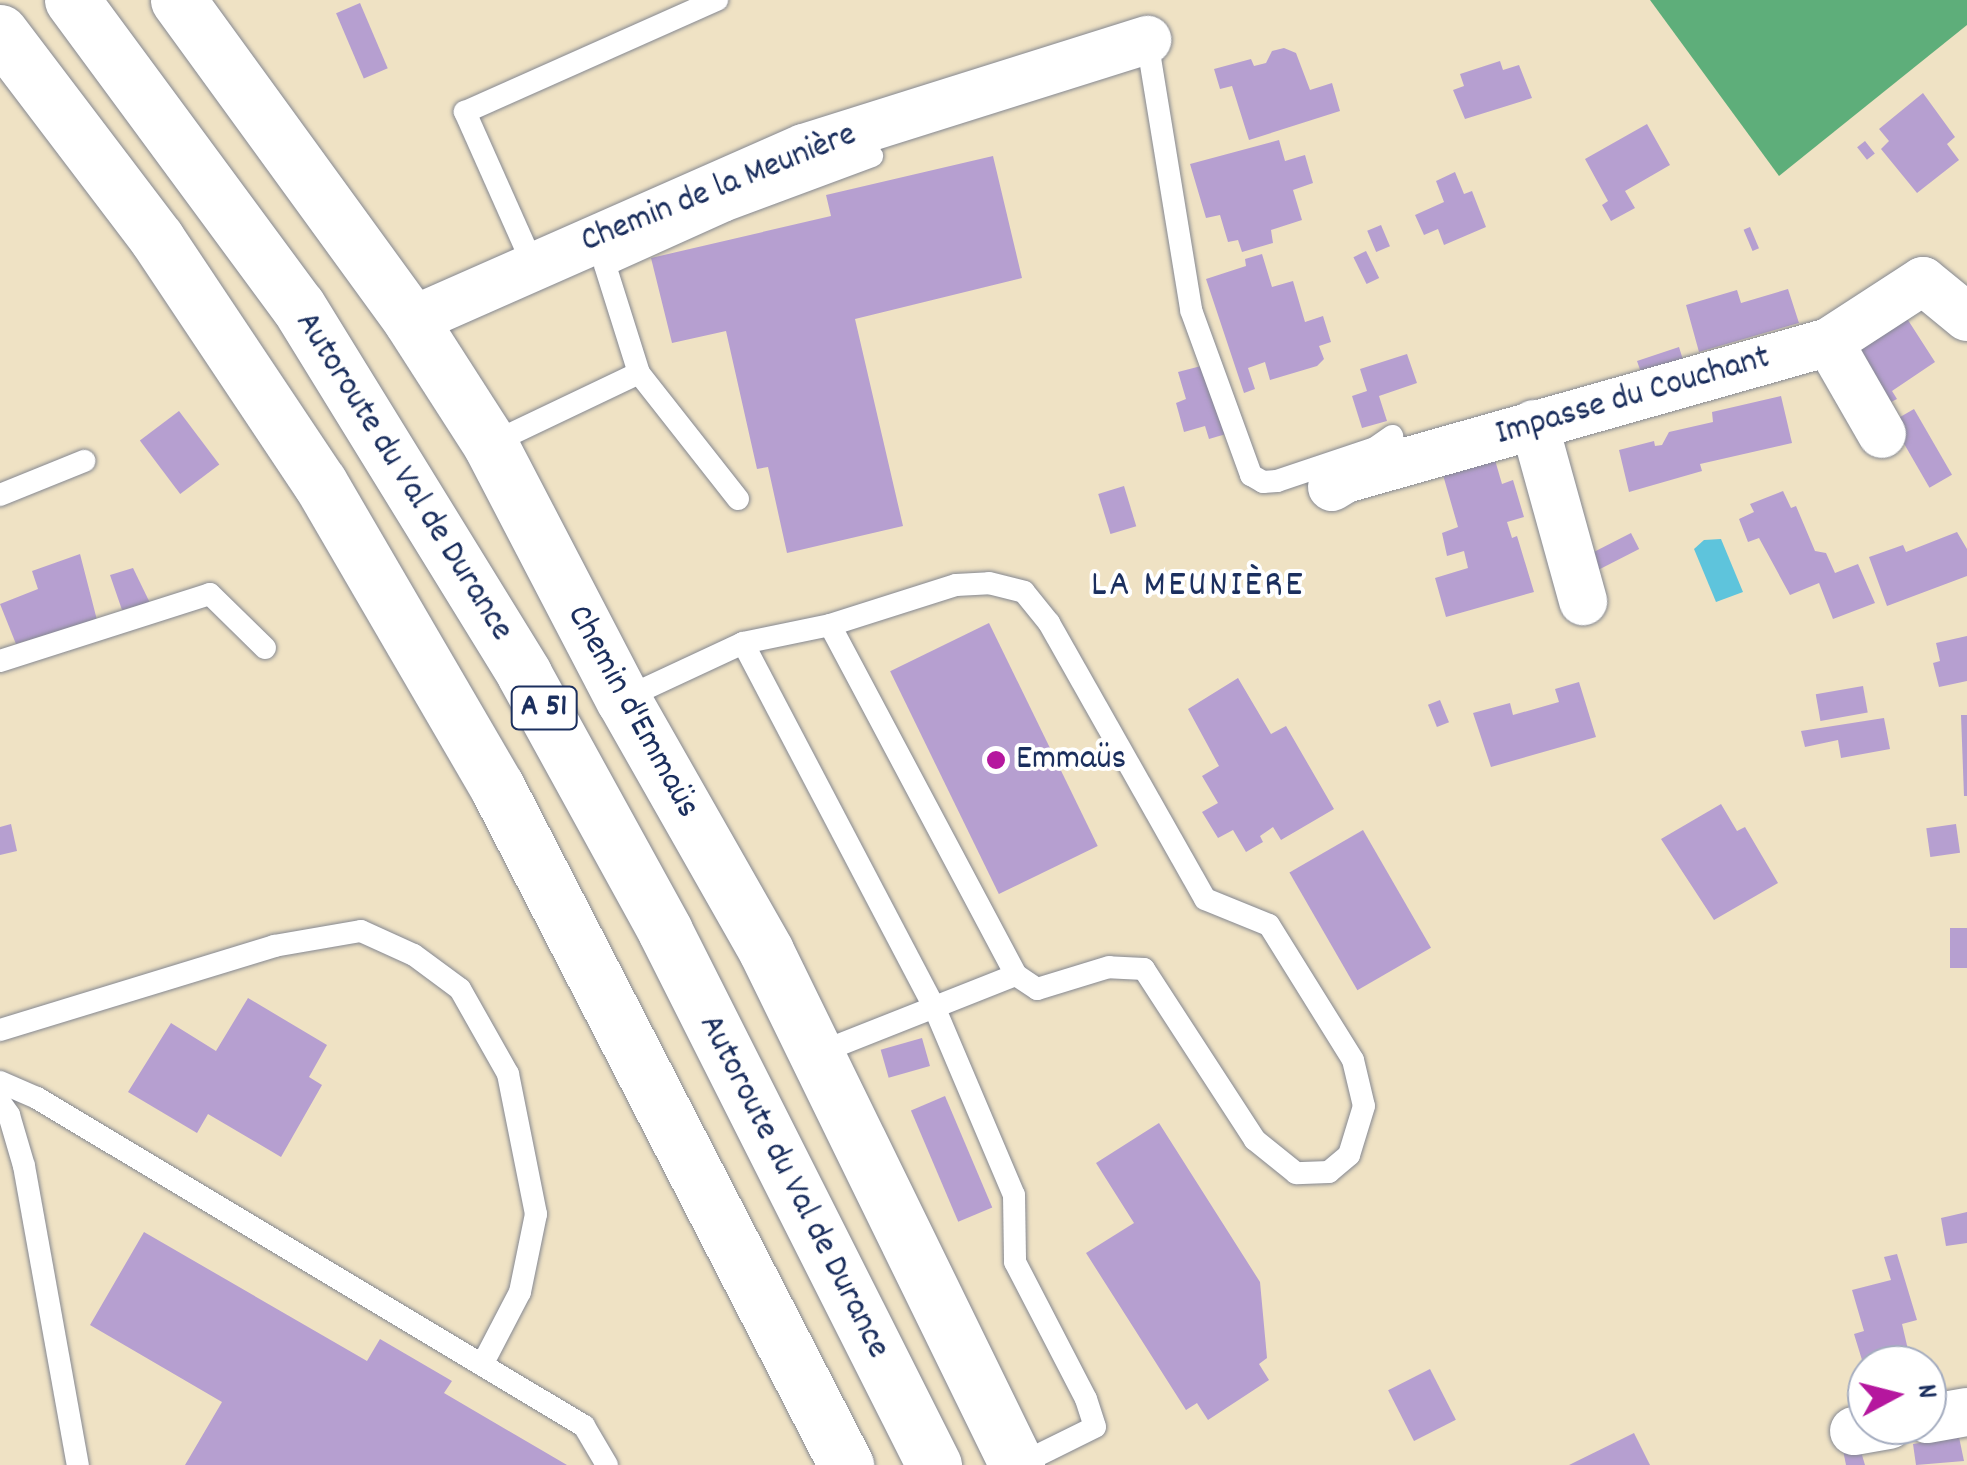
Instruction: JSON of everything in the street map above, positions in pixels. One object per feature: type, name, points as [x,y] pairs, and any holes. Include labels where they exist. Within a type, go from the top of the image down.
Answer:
[{"type":"main road","name":"Autoroute du Val de Durance","points":[[72,0],[298,306],[524,674],[648,898],[934,1465]]},
{"type":"main road","name":"Chemin d'Emmaüs","points":[[178,0],[412,320],[490,444],[623,699],[766,950],[1017,1465]]},
{"type":"main road","name":"A 51","points":[[0,32],[157,239],[320,483],[497,787],[846,1465]]},
{"type":"street","name":"Chemin de la Meunière","points":[[412,320],[804,148],[1147,40]]},
{"type":"street","name":"Impasse du Couchant","points":[[1332,487],[1344,478],[1829,342],[1922,281],[1967,317]]},
{"type":"street","points":[[1829,342],[1882,434]]},
{"type":"street","points":[[1534,424],[1584,601]]},
{"type":"lane","points":[[534,267],[465,112],[717,0]]},
{"type":"lane","points":[[1147,40],[1190,310],[1251,476],[1263,482],[1277,481],[1376,448],[1392,436]]},
{"type":"lane","points":[[738,499],[639,372],[605,266],[727,210],[872,156]]},
{"type":"lane","points":[[490,444],[639,372]]},
{"type":"lane","points":[[0,496],[84,461]]},
{"type":"lane","points":[[623,699],[744,644],[830,625],[956,585],[988,582],[1024,592],[1049,623],[1205,900],[1268,925],[1352,1060],[1364,1106],[1350,1155],[1329,1172],[1296,1174],[1254,1140],[1156,980],[1144,969],[1109,967],[1037,989],[1016,974],[830,625]]},
{"type":"lane","points":[[0,661],[210,594],[265,648]]},
{"type":"lane","points":[[744,644],[934,1009],[1014,1195],[1015,1262],[1086,1399],[1095,1427],[1017,1465]]},
{"type":"lane","points":[[0,1030],[274,946],[361,931],[414,954],[460,989],[508,1074],[536,1214],[520,1292],[482,1365]]},
{"type":"lane","points":[[816,1054],[1016,974]]},
{"type":"lane","points":[[0,1082],[37,1098],[584,1426],[607,1465]]},
{"type":"lane","points":[[0,1102],[10,1116],[24,1166],[78,1465]]},
{"type":"green space","points":[[1650,0],[1967,0],[1967,25],[1779,176]]},
{"type":"water","points":[[1721,539],[1743,592],[1716,602],[1694,549],[1704,540]]},
{"type":"building","points":[[360,3],[388,68],[364,79],[336,13]]},
{"type":"building","points":[[1284,48],[1296,53],[1310,90],[1332,83],[1340,111],[1249,140],[1232,86],[1220,89],[1214,69],[1251,59],[1254,66],[1266,63],[1272,51]]},
{"type":"building","points":[[1500,61],[1503,70],[1519,65],[1532,98],[1465,119],[1453,90],[1464,86],[1460,74]]},
{"type":"building","points":[[1923,93],[1955,137],[1947,144],[1959,160],[1917,193],[1881,149],[1889,141],[1879,129]]},
{"type":"building","points":[[1647,124],[1670,165],[1625,191],[1635,208],[1611,221],[1602,205],[1608,201],[1585,159]]},
{"type":"building","points":[[1279,140],[1285,161],[1305,155],[1313,183],[1293,190],[1302,220],[1271,230],[1273,243],[1242,252],[1238,240],[1228,242],[1220,215],[1206,218],[1190,164]]},
{"type":"building","points":[[1865,141],[1875,154],[1867,160],[1857,147]]},
{"type":"building","points":[[993,156],[1022,278],[855,319],[903,526],[787,553],[768,467],[757,469],[726,331],[672,343],[651,258],[831,216],[826,195]]},
{"type":"building","points":[[1455,172],[1464,194],[1472,191],[1486,227],[1444,245],[1438,229],[1424,235],[1415,215],[1444,202],[1436,181]]},
{"type":"building","points":[[1381,225],[1390,246],[1376,252],[1367,231]]},
{"type":"building","points":[[1750,227],[1759,248],[1753,251],[1744,230]]},
{"type":"building","points":[[1366,251],[1379,278],[1367,284],[1353,257]]},
{"type":"building","points":[[1262,254],[1272,287],[1293,281],[1305,322],[1323,316],[1331,342],[1319,346],[1324,359],[1317,366],[1270,380],[1265,362],[1248,368],[1255,389],[1244,393],[1206,279],[1246,266],[1245,259]]},
{"type":"building","points":[[1788,289],[1799,323],[1699,352],[1686,305],[1737,290],[1741,303]]},
{"type":"building","points":[[1906,317],[1935,362],[1892,391],[1897,399],[1883,406],[1851,350]]},
{"type":"building","points":[[1679,347],[1684,363],[1644,381],[1637,361]]},
{"type":"building","points":[[1407,354],[1417,383],[1379,396],[1387,421],[1362,428],[1352,396],[1367,391],[1360,369]]},
{"type":"building","points":[[1205,365],[1226,434],[1209,439],[1205,426],[1184,432],[1176,403],[1186,399],[1178,372]]},
{"type":"building","points":[[1781,396],[1792,443],[1700,464],[1702,471],[1629,492],[1619,450],[1654,441],[1655,446],[1662,445],[1669,432],[1713,422],[1712,412]]},
{"type":"building","points":[[1914,409],[1952,475],[1929,488],[1891,422]]},
{"type":"building","points":[[179,411],[219,465],[180,494],[140,440]]},
{"type":"building","points":[[1495,460],[1502,484],[1513,480],[1524,517],[1507,522],[1512,538],[1517,536],[1534,592],[1446,617],[1435,578],[1468,568],[1464,551],[1447,556],[1442,533],[1458,527],[1443,475]]},
{"type":"building","points":[[1124,486],[1136,526],[1110,534],[1098,494]]},
{"type":"building","points":[[1783,491],[1791,508],[1796,506],[1815,551],[1826,553],[1835,573],[1858,564],[1875,603],[1833,619],[1819,583],[1790,595],[1759,538],[1748,542],[1739,519],[1754,512],[1750,504]]},
{"type":"building","points":[[1957,532],[1967,549],[1967,576],[1887,606],[1869,557],[1903,545],[1906,552]]},
{"type":"building","points":[[1631,533],[1639,549],[1589,574],[1581,558]]},
{"type":"building","points":[[80,554],[97,620],[16,644],[0,604],[38,589],[32,571]]},
{"type":"building","points":[[133,568],[150,603],[122,610],[110,575]]},
{"type":"building","name":"Emmaüs","points":[[989,623],[1098,846],[999,894],[890,671]]},
{"type":"building","points":[[1967,636],[1967,681],[1939,687],[1933,663],[1940,661],[1936,643]]},
{"type":"building","points":[[1238,678],[1271,734],[1286,726],[1334,809],[1281,840],[1273,827],[1260,836],[1263,842],[1246,852],[1233,830],[1218,838],[1202,812],[1218,803],[1202,776],[1219,766],[1188,709]]},
{"type":"building","points":[[1579,682],[1596,737],[1491,767],[1473,713],[1510,703],[1513,715],[1559,702],[1555,689]]},
{"type":"building","points":[[1863,686],[1868,713],[1820,721],[1816,694]]},
{"type":"building","points":[[1440,700],[1449,722],[1437,727],[1428,705]]},
{"type":"building","points":[[1961,715],[1967,715],[1967,796],[1964,796]]},
{"type":"building","points":[[1884,718],[1890,749],[1841,758],[1838,740],[1805,747],[1801,731]]},
{"type":"building","points":[[1721,804],[1737,831],[1745,827],[1778,883],[1714,920],[1661,839]]},
{"type":"building","points":[[11,824],[17,851],[0,855],[0,827]]},
{"type":"building","points":[[1956,824],[1960,853],[1930,857],[1926,828]]},
{"type":"building","points":[[1363,830],[1431,948],[1357,990],[1289,872]]},
{"type":"building","points":[[1950,928],[1967,928],[1967,968],[1950,968]]},
{"type":"building","points":[[248,998],[327,1045],[309,1077],[322,1085],[281,1157],[208,1114],[197,1133],[128,1092],[171,1023],[216,1051]]},
{"type":"building","points":[[922,1038],[930,1066],[889,1078],[881,1050]]},
{"type":"building","points":[[945,1096],[992,1207],[958,1222],[911,1110]]},
{"type":"building","points":[[1159,1123],[1260,1282],[1267,1358],[1259,1364],[1269,1380],[1208,1420],[1197,1403],[1186,1410],[1086,1253],[1134,1223],[1096,1163]]},
{"type":"building","points":[[1967,1212],[1967,1243],[1946,1246],[1941,1218]]},
{"type":"building","points":[[144,1232],[367,1361],[380,1339],[452,1381],[444,1393],[567,1465],[185,1465],[222,1402],[90,1325]]},
{"type":"building","points":[[1897,1254],[1917,1320],[1902,1324],[1907,1345],[1857,1345],[1854,1334],[1864,1331],[1852,1290],[1891,1280],[1884,1257]]},
{"type":"building","points":[[1430,1369],[1456,1420],[1414,1441],[1388,1390]]},
{"type":"building","points":[[1634,1433],[1650,1465],[1569,1465]]},
{"type":"building","points":[[1959,1437],[1964,1461],[1916,1465],[1913,1445],[1947,1445],[1947,1439]]},
{"type":"building","points":[[1859,1445],[1865,1465],[1846,1465],[1843,1450]]},
{"type":"place","name":"Emmaüs","points":[[996,760]]},
{"type":"district","name":"LA MEUNIÈRE","points":[[1198,587]]}]
